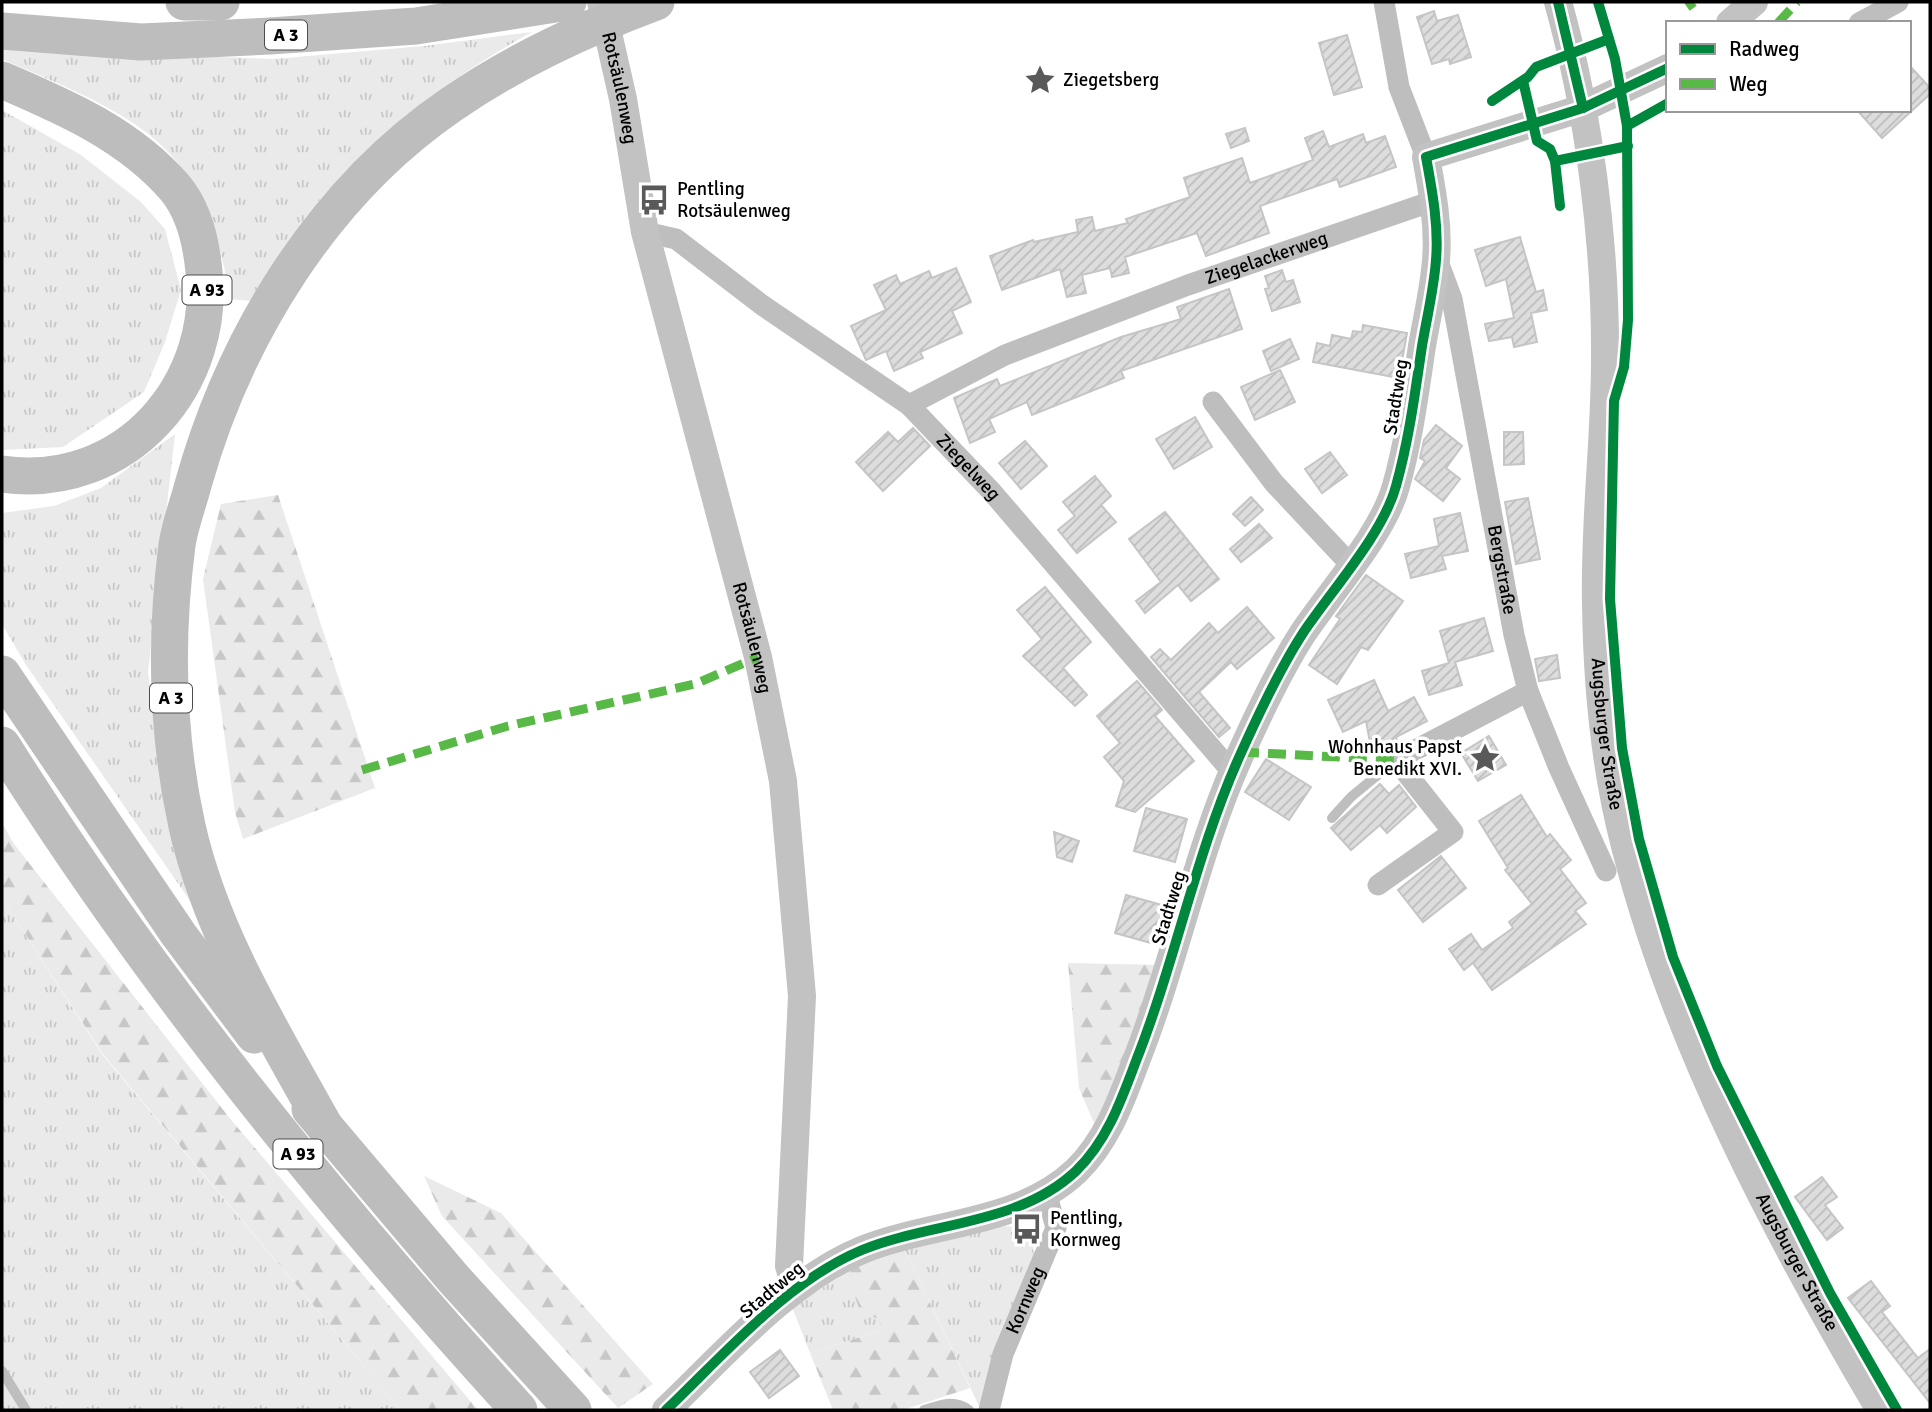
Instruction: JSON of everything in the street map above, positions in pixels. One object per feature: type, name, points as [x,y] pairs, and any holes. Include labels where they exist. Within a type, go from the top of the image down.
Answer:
[{"type":"highway","points":[[184,2],[220,2]]},
{"type":"highway","name":"A 3","points":[[2,31],[141,42],[270,36],[416,26],[568,2]]},
{"type":"highway","name":"A 3","points":[[324,1127],[254,998],[225,937],[187,828],[172,736],[171,617],[178,542],[201,455],[230,381],[268,303],[316,234],[371,173],[450,105],[509,68],[585,29],[656,2]]},
{"type":"highway","name":"A 93","points":[[2,80],[95,122],[138,152],[177,191],[196,226],[208,297],[202,334],[188,376],[164,411],[135,440],[99,463],[51,476],[2,474]]},
{"type":"highway","name":"A 93","points":[[2,674],[180,935],[324,1127],[453,1278],[573,1410]]},
{"type":"highway","name":"A 93","points":[[2,745],[143,949],[329,1194],[519,1410]]},
{"type":"street","name":"Rotsäulenweg","points":[[601,2],[620,80],[645,232],[758,657],[783,781],[802,996],[789,1266],[796,1288]]},
{"type":"street","points":[[1384,2],[1399,87],[1426,157],[1433,201]]},
{"type":"street","name":"Augsburger Straße","points":[[1558,2],[1583,108],[1598,228],[1606,358],[1596,604],[1607,750],[1624,844],[1661,968],[1704,1074],[1817,1304],[1880,1410]]},
{"type":"street","points":[[1732,21],[1754,2]]},
{"type":"street","points":[[1863,21],[1898,2]]},
{"type":"street","points":[[1426,157],[1583,108],[1666,69]]},
{"type":"street","name":"Stadtweg","points":[[671,1406],[796,1288],[859,1251],[906,1235],[996,1214],[1046,1192],[1073,1174],[1098,1147],[1116,1112],[1156,1010],[1199,868],[1233,773],[1301,636],[1351,565],[1395,492],[1406,444],[1437,258],[1433,201]]},
{"type":"street","name":"Ziegelackerweg","points":[[909,405],[1004,355],[1188,285],[1433,201]]},
{"type":"street","name":"Ziegelweg","points":[[645,232],[676,239],[762,305],[909,405],[992,492],[1233,773]]},
{"type":"street","name":"Bergstraße","points":[[1437,258],[1452,299],[1514,635],[1528,691],[1559,768],[1606,871]]},
{"type":"street","points":[[1213,402],[1274,483],[1351,565]]},
{"type":"street","points":[[1378,885],[1453,832],[1396,760],[1528,691]]},
{"type":"street","name":"Kornweg","points":[[989,1410],[1003,1354],[1056,1228],[1046,1192]]},
{"type":"lane","points":[[1332,818],[1350,797],[1396,760]]},
{"type":"lane","points":[[2,1371],[26,1410]]},
{"type":"lane","points":[[924,1410],[948,1402],[961,1404],[969,1410]]},
{"type":"green space","points":[[532,32],[467,71],[377,141],[324,195],[293,234],[252,301],[230,299],[219,245],[203,203],[182,169],[157,141],[127,119],[91,99],[2,59],[2,49],[273,59],[424,46]]},
{"type":"green space","points":[[2,110],[81,155],[141,202],[165,229],[181,290],[165,342],[144,392],[63,447],[2,450]]},
{"type":"green space","points":[[175,434],[148,673],[168,809],[200,915],[26,665],[2,624],[2,513],[54,506],[101,488]]},
{"type":"green space","points":[[278,495],[375,788],[243,839],[235,812],[203,579],[221,504]]},
{"type":"green space","points":[[2,823],[14,844],[232,1121],[478,1410],[401,1410],[102,1053],[2,898]]},
{"type":"green space","points":[[2,898],[102,1054],[401,1410],[2,1410]]},
{"type":"green space","points":[[1068,963],[1161,965],[1097,1130],[1079,1088]]},
{"type":"green space","points":[[424,1176],[501,1213],[653,1384],[618,1408],[442,1216]]},
{"type":"green space","points":[[1003,1226],[1021,1227],[1033,1241],[1034,1259],[979,1406],[905,1250]]},
{"type":"green space","points":[[905,1250],[970,1388],[903,1410],[833,1410],[810,1353],[883,1330],[878,1318],[862,1316],[846,1273],[873,1258]]},
{"type":"green space","points":[[846,1273],[862,1315],[879,1318],[883,1330],[810,1353],[792,1307]]},
{"type":"building","points":[[1434,11],[1437,21],[1458,15],[1471,57],[1450,64],[1449,59],[1432,64],[1417,17]]},
{"type":"building","points":[[1347,35],[1362,87],[1334,95],[1319,43]]},
{"type":"building","points":[[1911,67],[1930,88],[1930,94],[1911,111]]},
{"type":"building","points":[[1859,112],[1910,112],[1882,138]]},
{"type":"building","points":[[1245,128],[1249,141],[1231,148],[1226,134]]},
{"type":"building","points":[[1323,131],[1329,147],[1363,134],[1366,143],[1385,136],[1396,167],[1340,187],[1337,179],[1260,206],[1269,233],[1206,256],[1197,233],[1125,257],[1129,273],[1112,277],[1110,268],[1082,275],[1086,293],[1067,297],[1060,269],[1002,290],[990,256],[1033,240],[1034,242],[1078,232],[1076,220],[1092,217],[1095,231],[1128,223],[1126,219],[1190,197],[1184,178],[1242,158],[1250,183],[1313,160],[1305,138]]},
{"type":"building","points":[[1520,237],[1536,292],[1543,290],[1547,310],[1531,313],[1537,342],[1514,347],[1512,337],[1489,341],[1485,324],[1514,318],[1506,279],[1486,286],[1475,250]]},
{"type":"building","points":[[956,268],[971,302],[952,311],[962,333],[920,352],[923,358],[894,371],[886,351],[866,360],[851,326],[886,310],[874,285],[896,275],[900,284],[929,271],[932,278]]},
{"type":"building","points":[[1282,270],[1286,282],[1293,280],[1300,302],[1272,311],[1265,289],[1269,288],[1265,276]]},
{"type":"building","points":[[1229,289],[1242,329],[1121,371],[1124,378],[1032,415],[1027,402],[989,419],[995,432],[970,443],[954,398],[997,379],[1000,386],[1121,337],[1181,319],[1177,307]]},
{"type":"building","points":[[1363,325],[1407,333],[1399,378],[1313,362],[1317,343],[1330,346],[1332,335],[1351,339],[1353,331],[1362,332]]},
{"type":"building","points":[[1290,339],[1299,359],[1271,371],[1263,351]]},
{"type":"building","points":[[1280,370],[1295,402],[1255,420],[1241,387]]},
{"type":"building","points":[[1195,417],[1212,447],[1174,469],[1156,439]]},
{"type":"building","points":[[1436,425],[1462,446],[1446,468],[1460,479],[1443,501],[1415,479],[1425,461],[1420,458],[1424,440]]},
{"type":"building","points":[[913,428],[930,446],[883,491],[856,462],[888,432],[898,442]]},
{"type":"building","points":[[1504,432],[1523,432],[1524,464],[1504,465]]},
{"type":"building","points":[[1025,441],[1047,466],[1021,489],[999,463]]},
{"type":"building","points":[[1330,452],[1347,475],[1322,493],[1305,469]]},
{"type":"building","points":[[1095,476],[1111,496],[1101,505],[1116,522],[1077,553],[1058,530],[1075,516],[1063,502]]},
{"type":"building","points":[[1251,497],[1263,510],[1245,526],[1233,514]]},
{"type":"building","points":[[1528,498],[1540,559],[1516,564],[1505,502]]},
{"type":"building","points":[[1165,512],[1219,579],[1191,601],[1178,585],[1145,613],[1136,601],[1161,582],[1129,539]]},
{"type":"building","points":[[1460,513],[1468,551],[1442,556],[1446,569],[1411,578],[1405,554],[1439,546],[1434,519]]},
{"type":"building","points":[[1259,524],[1272,538],[1241,562],[1230,549]]},
{"type":"building","points":[[1366,575],[1403,601],[1368,650],[1361,647],[1337,684],[1309,665],[1340,619],[1336,616]]},
{"type":"building","points":[[1045,587],[1091,642],[1063,668],[1087,695],[1075,706],[1023,656],[1042,639],[1017,610]]},
{"type":"building","points":[[1247,607],[1274,638],[1237,669],[1231,662],[1199,692],[1230,728],[1219,737],[1151,657],[1160,649],[1171,660],[1209,623],[1218,633]]},
{"type":"building","points":[[1484,618],[1493,651],[1455,662],[1462,685],[1429,695],[1422,671],[1449,663],[1440,631]]},
{"type":"building","points":[[1557,655],[1560,678],[1539,681],[1535,659]]},
{"type":"building","points":[[1374,680],[1388,711],[1414,697],[1427,721],[1396,737],[1398,744],[1372,753],[1366,721],[1343,732],[1328,700]]},
{"type":"building","points":[[1137,681],[1162,710],[1155,716],[1194,761],[1135,812],[1116,806],[1124,781],[1104,757],[1120,743],[1097,716]]},
{"type":"building","points":[[1489,736],[1506,765],[1478,781],[1461,753]]},
{"type":"building","points":[[1266,759],[1311,787],[1289,820],[1245,792]]},
{"type":"building","points":[[1380,784],[1389,794],[1399,785],[1416,807],[1387,833],[1380,825],[1351,850],[1331,828]]},
{"type":"building","points":[[1521,795],[1547,837],[1550,834],[1571,860],[1560,869],[1586,903],[1575,911],[1586,924],[1492,990],[1473,963],[1464,970],[1449,949],[1471,934],[1482,950],[1513,928],[1509,922],[1532,904],[1505,870],[1508,868],[1479,821]]},
{"type":"building","points":[[1146,808],[1187,819],[1175,862],[1134,851]]},
{"type":"building","points":[[1054,832],[1079,841],[1072,862],[1057,857]]},
{"type":"building","points":[[1441,856],[1466,888],[1423,922],[1398,890]]},
{"type":"building","points":[[1126,895],[1169,907],[1158,945],[1115,933]]},
{"type":"building","points":[[1822,1177],[1837,1197],[1825,1205],[1843,1228],[1827,1240],[1795,1197]]},
{"type":"building","points":[[1871,1281],[1890,1306],[1882,1312],[1918,1358],[1930,1349],[1930,1403],[1848,1298]]},
{"type":"building","points":[[780,1350],[799,1376],[769,1398],[750,1372]]},
{"type":"marked path","points":[[1687,7],[1694,2]]},
{"type":"marked path","points":[[1780,21],[1797,2]]},
{"type":"marked path","points":[[362,770],[508,726],[695,684],[758,657]]},
{"type":"marked path","points":[[1241,752],[1396,760]]},
{"type":"cycle path","points":[[1558,2],[1583,108]]},
{"type":"cycle path","points":[[1598,2],[1615,59],[1627,126],[1666,104]]},
{"type":"cycle path","points":[[1492,101],[1528,77],[1536,67],[1609,39]]},
{"type":"cycle path","points":[[666,1410],[782,1300],[834,1264],[862,1250],[889,1241],[974,1220],[1028,1202],[1053,1189],[1076,1171],[1096,1147],[1119,1105],[1150,1023],[1211,829],[1248,738],[1294,647],[1368,543],[1396,486],[1405,451],[1436,260],[1436,221],[1426,157],[1583,108],[1666,69]]},
{"type":"cycle path","points":[[1523,81],[1537,141],[1550,149],[1555,161]]},
{"type":"cycle path","points":[[1627,126],[1628,320],[1624,367],[1614,401],[1610,599],[1622,748],[1639,839],[1673,957],[1717,1066],[1830,1293],[1897,1410]]},
{"type":"cycle path","points":[[1560,206],[1555,161],[1628,146]]},
{"type":"place","name":"Ziegetsberg","points":[[1040,80]]},
{"type":"place","name":"Pentling Rotsäulenweg","points":[[654,200]]},
{"type":"place","name":"Wohnhaus Papst Benedikt XVI.","points":[[1485,758]]},
{"type":"place","name":"Pentling, Kornweg","points":[[1027,1229]]}]
